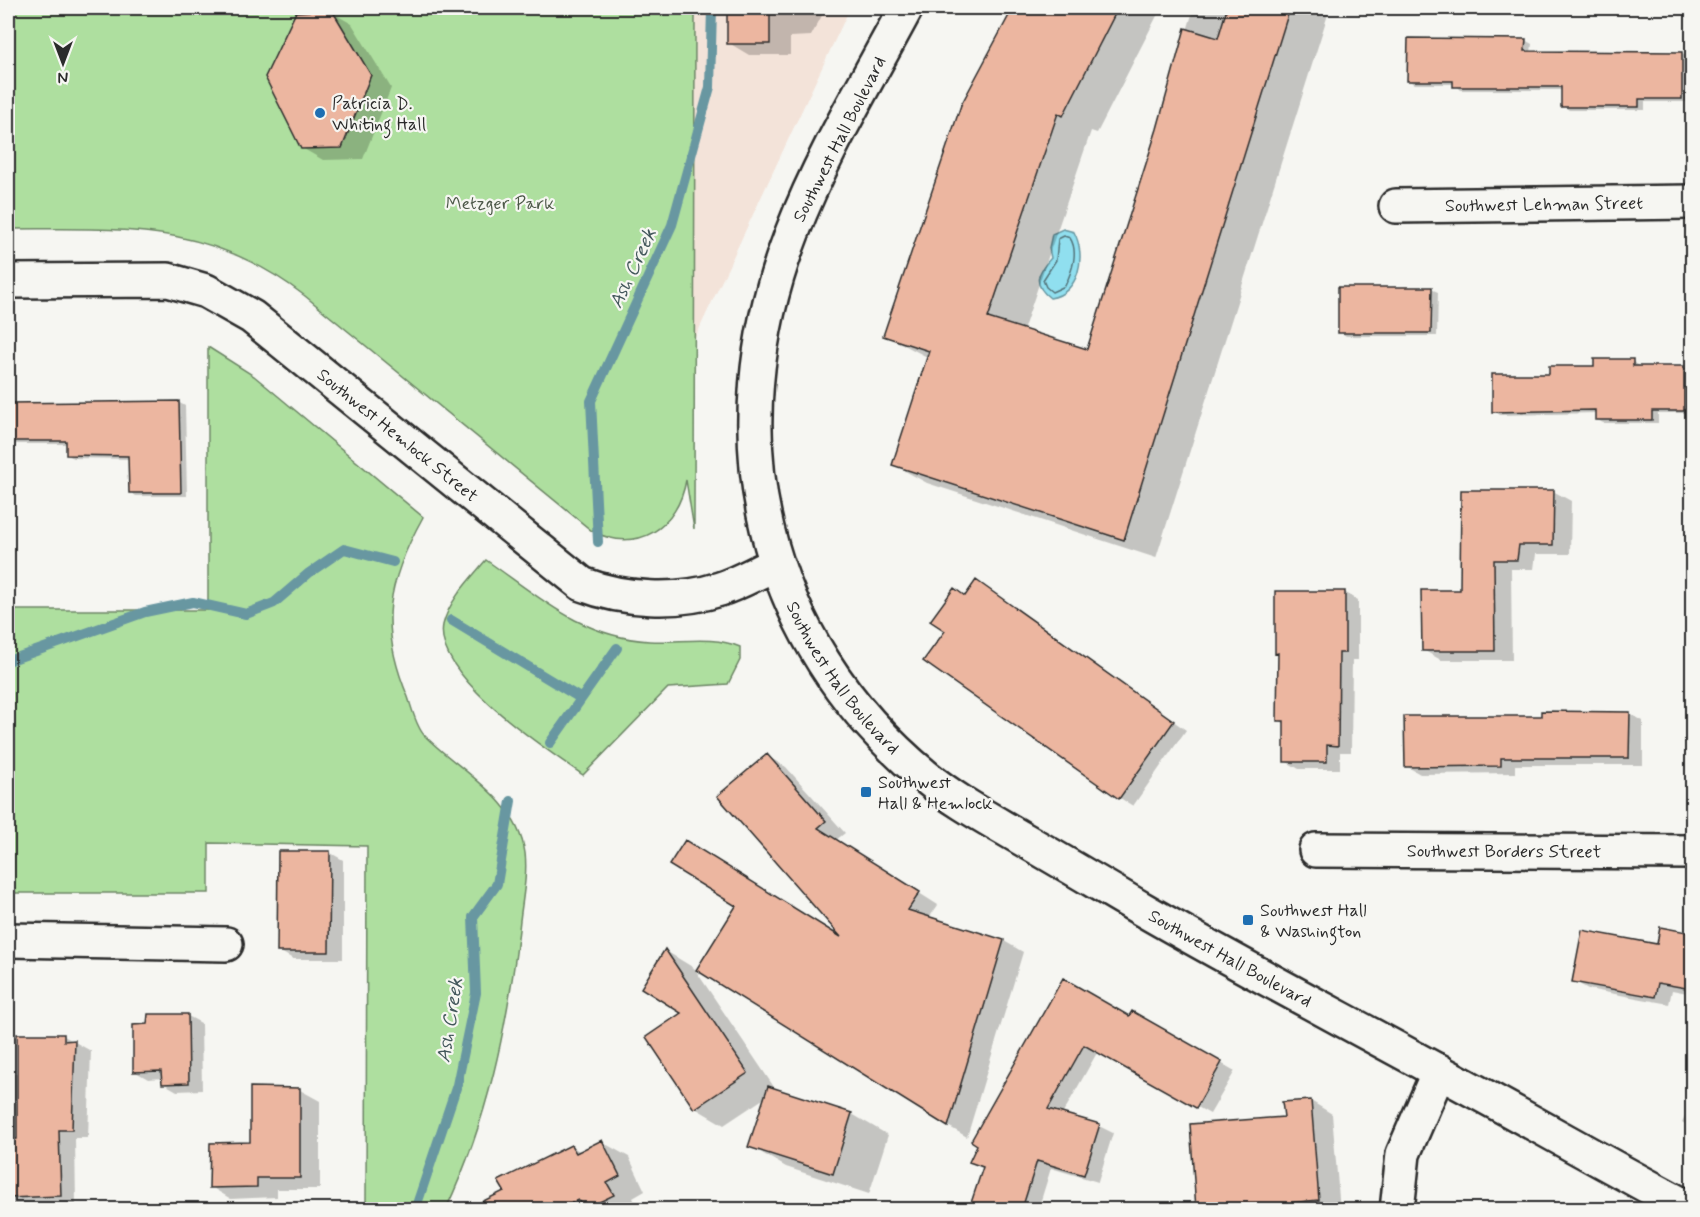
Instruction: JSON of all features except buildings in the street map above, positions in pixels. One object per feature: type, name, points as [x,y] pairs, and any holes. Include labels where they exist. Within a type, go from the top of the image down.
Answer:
[{"type":"street","name":"Southwest Hall Boulevard","points":[[906,8],[814,180],[791,235],[769,312],[760,363],[756,430],[760,504],[776,564],[808,639],[829,672],[860,713],[893,748],[929,779],[968,807],[1189,937],[1692,1209]]},
{"type":"street","name":"Southwest Lehman Street","points":[[1396,206],[1692,202]]},
{"type":"street","name":"Southwest Hemlock Street","points":[[8,281],[168,280],[207,291],[252,317],[582,584],[608,594],[640,599],[711,591],[776,564]]},
{"type":"street","name":"Southwest Borders Street","points":[[1316,850],[1692,852]]},
{"type":"street","points":[[8,940],[226,944]]},
{"type":"street","points":[[1398,1209],[1403,1155],[1439,1071]]},
{"type":"shaded area","points":[[695,8],[850,8],[695,338]]},
{"type":"green space","name":"Metzger Park","points":[[8,8],[695,8],[694,529],[686,480],[682,497],[674,511],[665,523],[653,532],[640,538],[625,540],[609,538],[592,531],[305,296],[269,272],[234,254],[199,242],[163,234],[127,230],[8,229]]},
{"type":"green space","points":[[208,347],[254,376],[423,517],[401,563],[391,605],[390,626],[399,672],[421,731],[499,801],[511,816],[520,834],[526,862],[525,881],[502,1037],[473,1142],[446,1209],[366,1209],[367,846],[209,843],[209,893],[8,893],[8,610],[208,610]]},
{"type":"green space","points":[[486,560],[542,600],[581,623],[602,632],[649,641],[707,640],[729,643],[740,647],[740,660],[728,684],[668,688],[583,775],[520,730],[495,709],[473,688],[455,666],[445,645],[443,625],[450,607]]},
{"type":"water","points":[[1063,229],[1074,232],[1080,252],[1080,262],[1074,282],[1060,295],[1050,298],[1041,288],[1038,278],[1051,258],[1049,248],[1052,234]]},
{"type":"waterway","name":"Ash Creek","points":[[598,542],[591,401],[672,225],[710,87],[712,8]]},
{"type":"waterway","points":[[8,661],[145,612],[193,602],[246,614],[274,603],[309,573],[344,549],[393,562]]},
{"type":"waterway","points":[[451,620],[580,698]]},
{"type":"waterway","name":"Ash Creek","points":[[550,743],[617,648]]},
{"type":"waterway","name":"Ash Creek","points":[[415,1210],[457,1085],[476,993],[473,917],[497,884],[511,801]]},
{"type":"place","name":"Patricia D. Whiting Hall","points":[[320,113]]},
{"type":"place","name":"Southwest Hall & Hemlock","points":[[866,792]]},
{"type":"place","name":"Southwest Hall & Washington","points":[[1248,920]]}]
